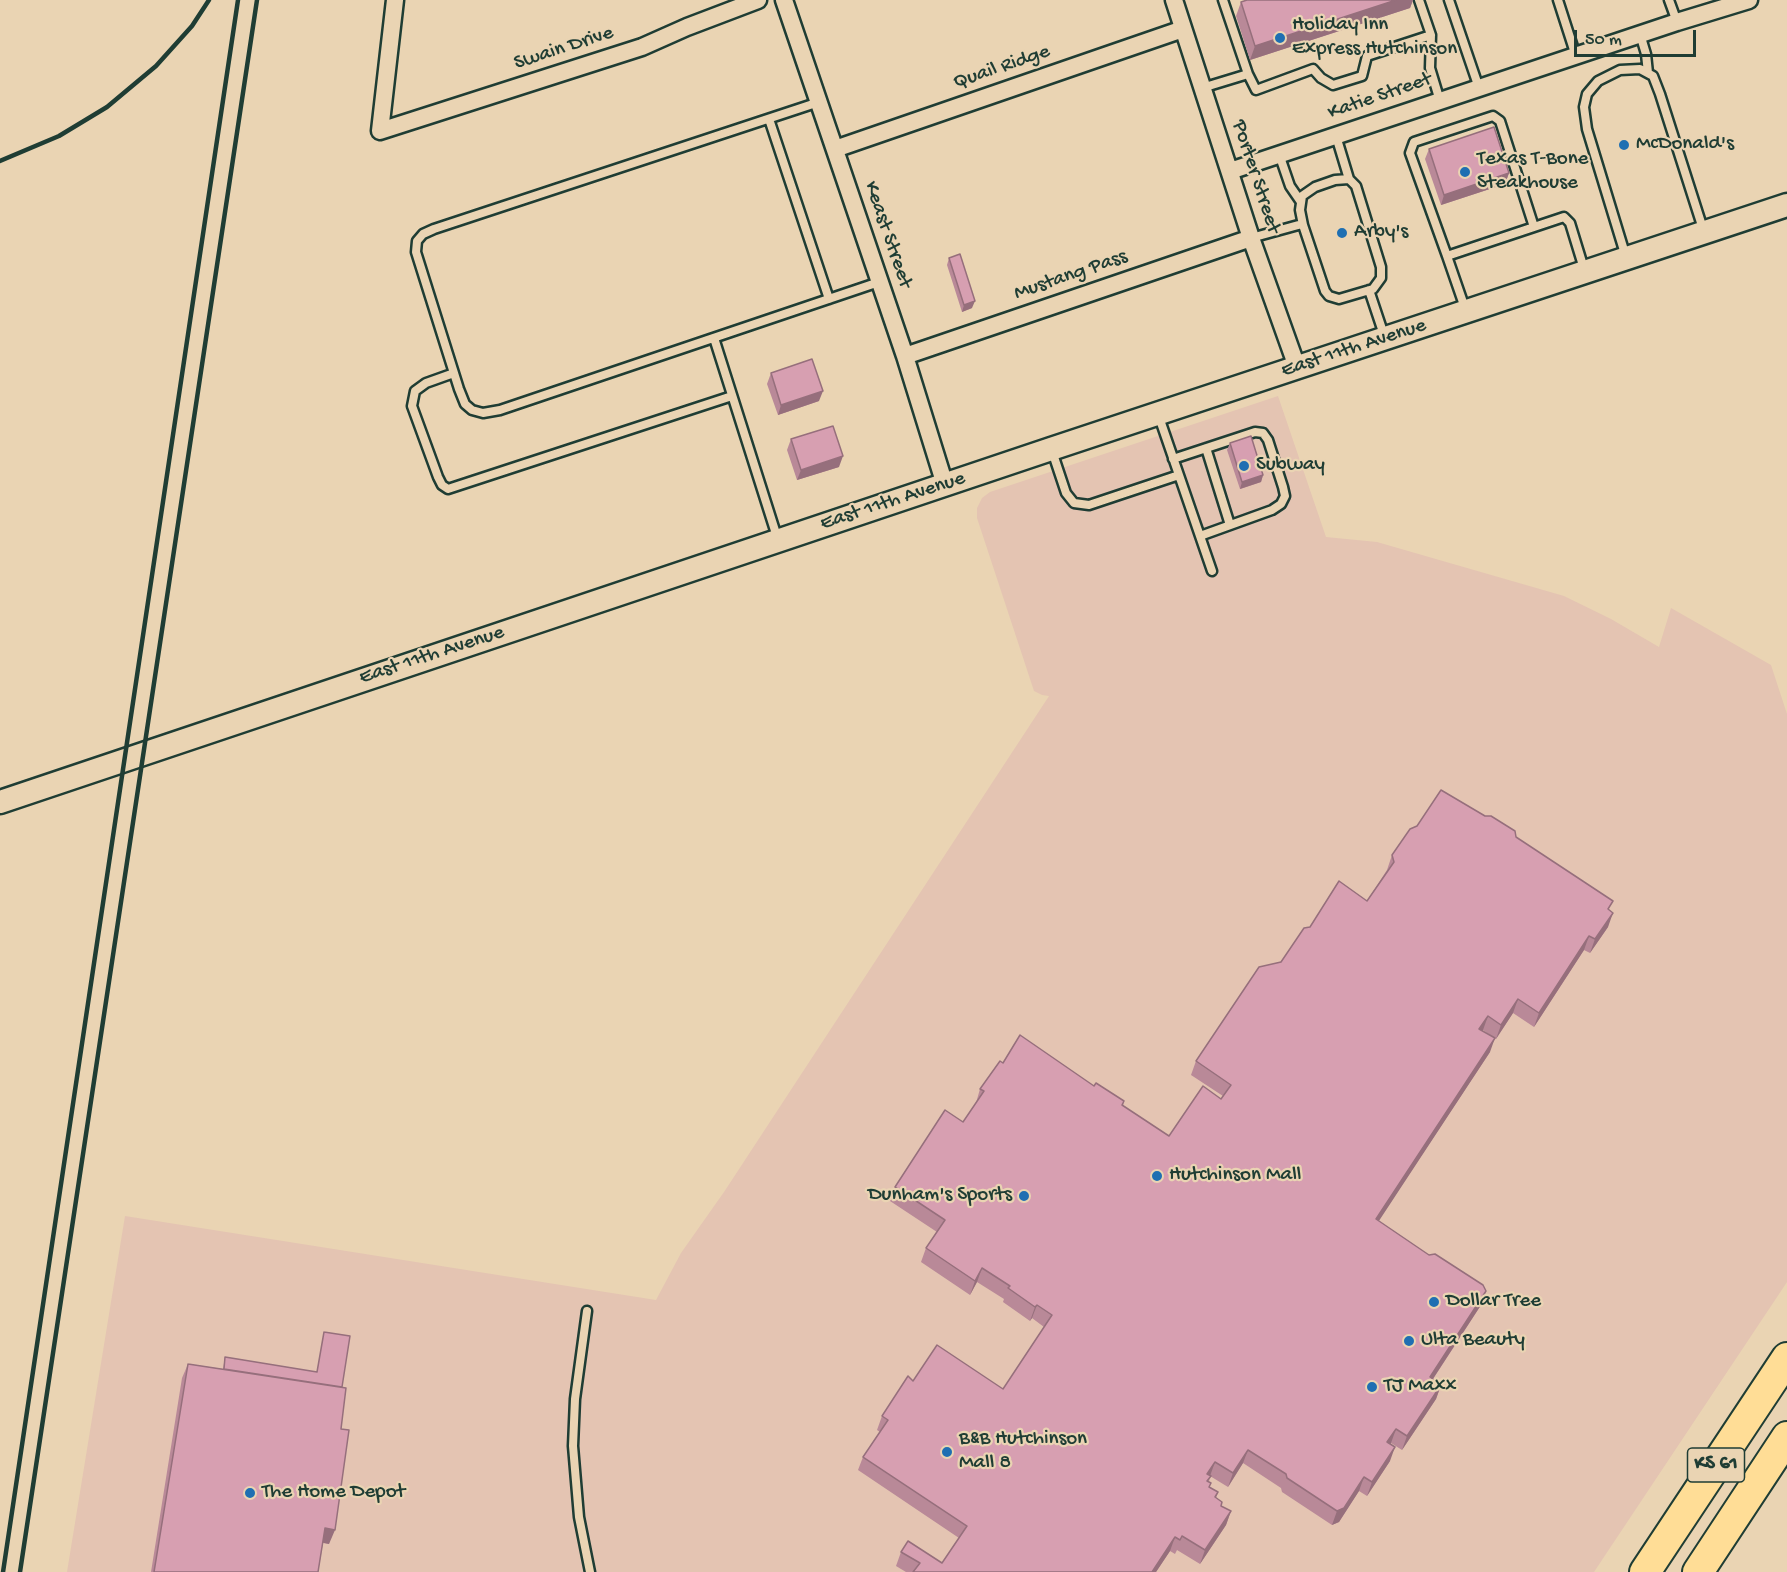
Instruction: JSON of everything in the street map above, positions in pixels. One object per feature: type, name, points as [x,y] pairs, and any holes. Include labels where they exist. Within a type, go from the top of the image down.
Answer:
[{"type":"highway","name":"KS 61","points":[[1645,1572],[1787,1358]]},
{"type":"highway","name":"KS 61","points":[[1698,1572],[1787,1437]]},
{"type":"street","name":"Swain Drive","points":[[395,0],[380,131],[642,47],[758,0]]},
{"type":"street","name":"Keast Street","points":[[783,0],[905,356],[945,485]]},
{"type":"street","name":"Porter Street","points":[[1174,0],[1251,238],[1297,368]]},
{"type":"street","name":"Katie Street","points":[[1230,171],[1640,34],[1749,0]]},
{"type":"street","name":"Quail Ridge","points":[[835,149],[1183,29]]},
{"type":"street","name":"East 11th Avenue","points":[[0,802],[1787,205]]},
{"type":"street","name":"Mustang Pass","points":[[905,356],[1251,238]]},
{"type":"lane","points":[[1223,0],[1248,74],[1256,90],[1314,69],[1321,78],[1333,85],[1362,76],[1367,56],[1431,35]]},
{"type":"lane","points":[[1419,0],[1431,35],[1430,68],[1440,101]]},
{"type":"lane","points":[[1449,0],[1479,88]]},
{"type":"lane","points":[[1558,0],[1576,56]]},
{"type":"lane","points":[[1669,0],[1677,22]]},
{"type":"lane","points":[[1640,34],[1646,54],[1648,73]]},
{"type":"lane","points":[[1627,259],[1587,129],[1584,107],[1587,94],[1598,81],[1620,70],[1640,69],[1653,76],[1705,232]]},
{"type":"lane","points":[[1202,88],[1248,74]]},
{"type":"lane","points":[[819,102],[423,234],[417,241],[416,252],[454,373],[465,404],[472,410],[483,413],[500,410],[879,282]]},
{"type":"lane","points":[[1466,312],[1410,153],[1414,142],[1493,116],[1500,121],[1534,227]]},
{"type":"lane","points":[[769,119],[829,299]]},
{"type":"lane","points":[[1336,136],[1349,179],[1356,186],[1381,267],[1382,278],[1373,289],[1339,299],[1329,296],[1302,224],[1300,210],[1302,196],[1315,187],[1335,180],[1349,179]]},
{"type":"lane","points":[[1280,154],[1290,186],[1301,202]]},
{"type":"lane","points":[[1447,256],[1564,217],[1570,223],[1586,272]]},
{"type":"lane","points":[[1251,238],[1302,224]]},
{"type":"lane","points":[[1369,290],[1385,338]]},
{"type":"lane","points":[[714,338],[778,541]]},
{"type":"lane","points":[[454,373],[426,383],[415,391],[412,406],[438,477],[442,485],[448,489],[732,396]]},
{"type":"lane","points":[[1158,414],[1212,571]]},
{"type":"lane","points":[[1173,459],[1255,432],[1263,433],[1268,440],[1285,496],[1281,504],[1272,510],[1200,536]]},
{"type":"lane","points":[[1206,448],[1230,525]]},
{"type":"lane","points":[[1051,449],[1066,493],[1074,504],[1089,505],[1179,475]]},
{"type":"lane","points":[[586,1311],[575,1399],[573,1446],[582,1540],[590,1572]]},
{"type":"shaded area","points":[[1278,396],[1326,537],[1377,542],[1564,596],[1611,619],[1659,647],[1671,608],[1771,665],[1787,714],[1787,1282],[1594,1572],[67,1572],[125,1216],[656,1300],[681,1253],[724,1192],[1049,696],[1034,691],[977,518],[977,508],[982,498],[990,492]]},
{"type":"building","points":[[1247,0],[1396,0],[1255,46],[1241,2]]},
{"type":"building","name":"Texas T-Bone Steakhouse","points":[[1494,127],[1509,173],[1444,195],[1429,149]]},
{"type":"building","points":[[960,254],[975,301],[964,305],[949,258]]},
{"type":"building","points":[[812,359],[823,391],[781,405],[771,373]]},
{"type":"building","points":[[833,426],[843,456],[801,470],[791,439]]},
{"type":"building","name":"Subway","points":[[1251,436],[1263,475],[1242,482],[1230,443]]},
{"type":"building","name":"Hutchinson Mall","points":[[1441,790],[1515,831],[1516,837],[1613,901],[1608,909],[1613,913],[1595,939],[1589,936],[1539,1013],[1518,999],[1501,1025],[1488,1016],[1479,1029],[1495,1038],[1376,1219],[1429,1255],[1435,1254],[1483,1285],[1486,1291],[1430,1377],[1441,1385],[1407,1436],[1396,1429],[1387,1442],[1395,1447],[1372,1482],[1364,1477],[1344,1508],[1337,1511],[1248,1450],[1233,1473],[1215,1462],[1207,1474],[1211,1476],[1207,1481],[1211,1483],[1209,1487],[1218,1492],[1215,1497],[1222,1502],[1221,1506],[1231,1511],[1205,1550],[1182,1536],[1180,1540],[1175,1537],[1152,1572],[913,1572],[920,1563],[901,1552],[908,1541],[942,1563],[967,1526],[863,1457],[888,1420],[882,1416],[908,1376],[913,1381],[937,1345],[1003,1389],[1052,1315],[1037,1305],[1035,1307],[1008,1288],[1010,1286],[982,1268],[975,1281],[926,1248],[945,1220],[895,1187],[945,1110],[963,1122],[984,1091],[980,1089],[1000,1061],[1003,1063],[1020,1035],[1094,1086],[1096,1083],[1124,1101],[1122,1105],[1169,1136],[1203,1086],[1221,1099],[1231,1085],[1196,1061],[1259,967],[1281,962],[1304,928],[1310,927],[1339,881],[1367,901],[1394,862],[1392,855],[1410,829],[1417,826]]},
{"type":"building","points":[[324,1332],[350,1336],[342,1387],[224,1369],[225,1357],[317,1372]]},
{"type":"building","name":"The Home Depot","points":[[188,1364],[346,1388],[341,1429],[349,1430],[335,1530],[325,1528],[318,1572],[154,1572]]},
{"type":"railway","points":[[0,161],[59,136],[107,107],[156,66],[192,26],[209,0]]},
{"type":"railway","points":[[3,1572],[238,0]]},
{"type":"railway","points":[[20,1572],[257,0]]},
{"type":"place","name":"Holiday Inn Express Hutchinson","points":[[1280,38]]},
{"type":"place","name":"McDonald's","points":[[1624,145]]},
{"type":"place","name":"Texas T-Bone Steakhouse","points":[[1465,172]]},
{"type":"place","name":"Arby's","points":[[1342,233]]},
{"type":"place","name":"Subway","points":[[1244,466]]},
{"type":"place","name":"Hutchinson Mall","points":[[1157,1176]]},
{"type":"place","name":"Dunham's Sports","points":[[1024,1196]]},
{"type":"place","name":"Dollar Tree","points":[[1434,1302]]},
{"type":"place","name":"Ulta Beauty","points":[[1409,1341]]},
{"type":"place","name":"TJ Maxx","points":[[1372,1387]]},
{"type":"place","name":"B&B Hutchinson Mall 8","points":[[947,1452]]},
{"type":"place","name":"The Home Depot","points":[[250,1493]]}]
